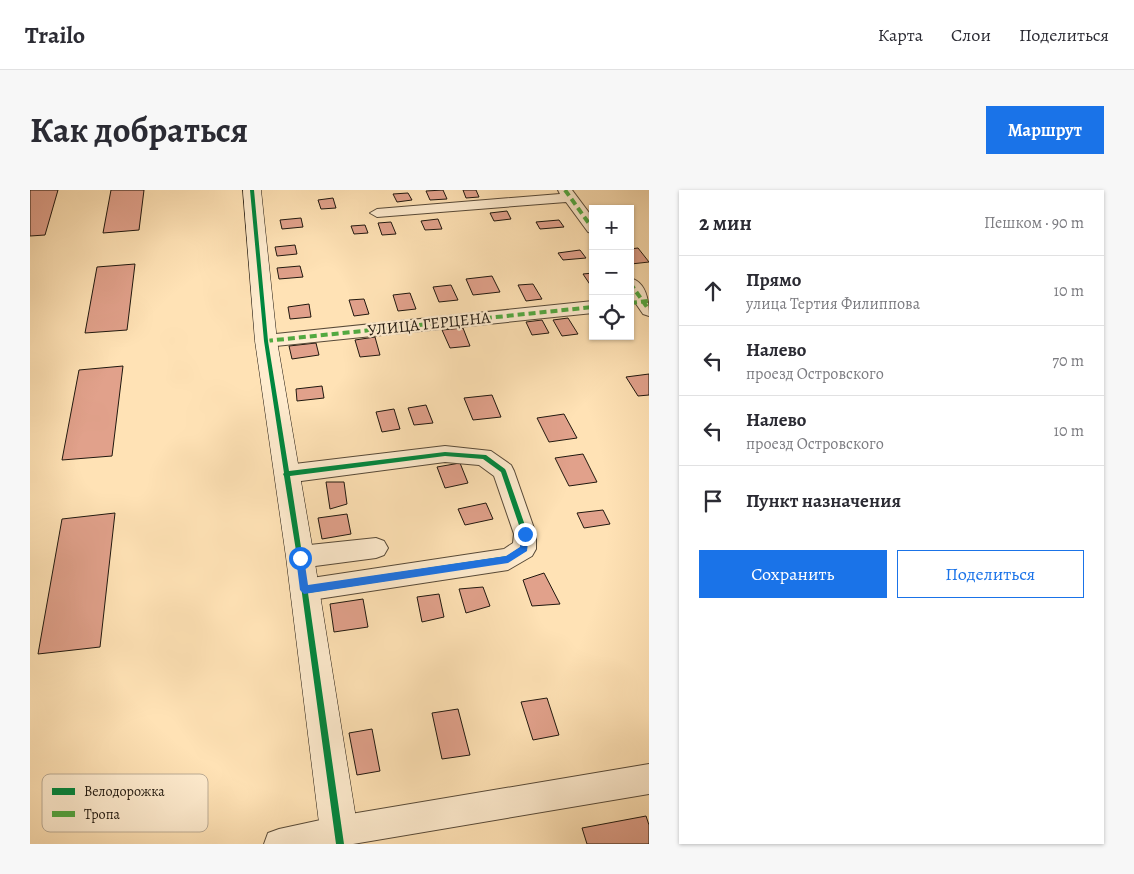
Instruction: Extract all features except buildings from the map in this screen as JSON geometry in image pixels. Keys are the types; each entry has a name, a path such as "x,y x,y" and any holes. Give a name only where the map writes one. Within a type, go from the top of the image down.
{"street":[{"path":"252,190 266,341 300,558 340,838"},
{"path":"377,213 568,194 589,223"},
{"path":"634,289 643,304"},
{"name":"УЛИЦА ГЕРЦЕНА","path":"266,341 589,307"},
{"path":"286,474 445,454 484,457 503,471 525,534 524,549 508,559 304,590"},
{"path":"300,558 376,548"},
{"path":"279,844 340,838 649,778"}],"marked path":[{"path":"565,190 589,223"},
{"path":"634,289 649,310"},
{"path":"634,303 648,301"},
{"path":"266,341 589,307"}],"cycle path":[{"path":"252,190 266,341 300,557 340,844"},
{"path":"286,474 445,454 484,457 503,471 525,534 524,549 508,559 305,590"}],"route":[{"path":"300,558 304,590 508,559 524,549 525,534"}]}
